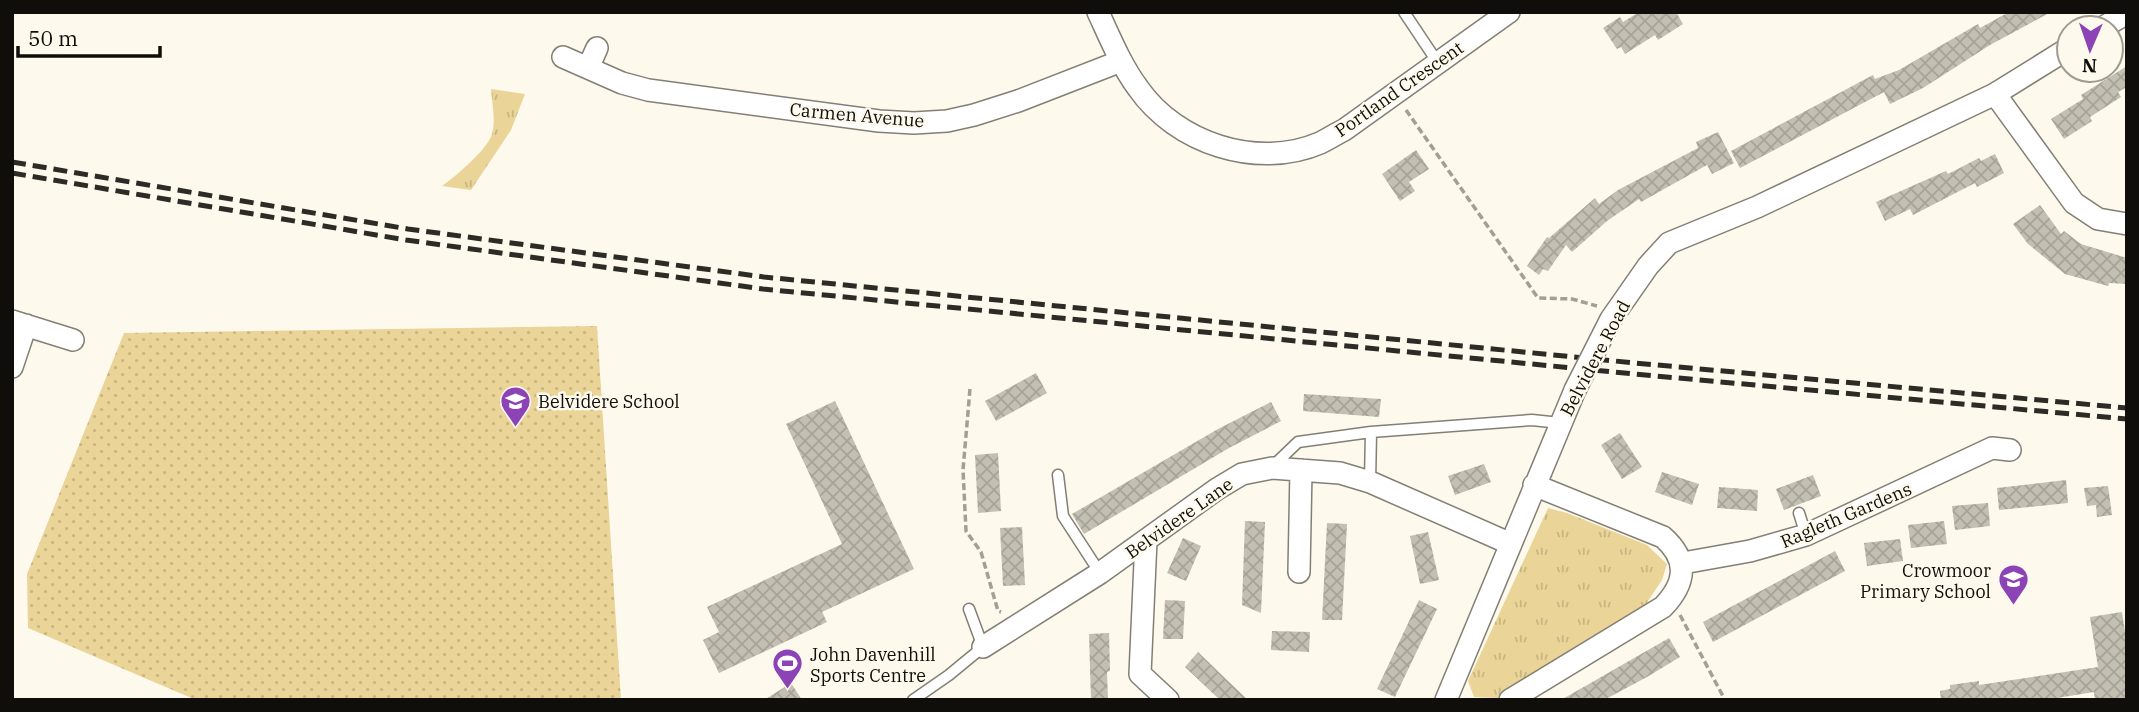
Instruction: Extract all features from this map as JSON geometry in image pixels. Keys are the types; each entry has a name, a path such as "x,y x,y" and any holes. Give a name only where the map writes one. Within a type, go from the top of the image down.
{"street":[{"name":"Portland Crescent","path":"1098,12 1121,61 1138,89 1156,110 1180,128 1206,142 1232,150 1265,153 1318,144 1343,130 1508,12"},
{"path":"588,68 597,48"},
{"name":"Carmen Avenue","path":"563,57 622,83 659,92 914,123 947,121 974,115 1121,61"},
{"name":"Belvidere Road","path":"1452,698 1534,485 1575,390 1613,316 1648,266 1669,243 1757,207 1995,93 2055,57"},
{"path":"1995,93 2074,204 2098,219 2127,224"},
{"path":"12,367 19,323 73,340"},
{"name":"Ragleth Gardens","path":"1683,563 1750,551 1806,535 1992,449 2010,450"},
{"name":"Belvidere Lane","path":"983,647 1100,573 1217,489 1242,474 1272,468 1340,474 1370,482 1511,544"},
{"path":"1299,572 1301,470"},
{"path":"1510,700 1663,607 1671,598 1683,563 1679,553 1663,537 1534,485"},
{"path":"1139,700 1146,540"},
{"path":"1140,674 1168,700"}],"lane":[{"path":"1404,12 1438,63"},
{"path":"1272,468 1297,442 1371,432 1532,420 1560,423"},
{"path":"1370,482 1371,432"},
{"path":"1058,475 1063,516 1100,573"},
{"path":"1799,513 1806,535"},
{"path":"913,700 983,647 970,609"}],"path":[{"path":"1394,94 1538,298 1572,299 1613,316"},
{"path":"970,390 963,470 966,531 981,552 998,611 1009,613 1018,625"},
{"path":"1671,598 1726,700"}],"green space":[{"path":"491,89 525,94 511,130 471,190 442,186 470,162 489,140 494,123"},
{"path":"597,326 621,700 196,700 28,628 27,574 124,333"},
{"path":"1548,508 1647,545 1667,564 1662,580 1642,610 1497,698 1474,697 1468,681"}],"building":[{"path":"1639,12 1676,12 1683,24 1658,40 1655,35 1625,54 1621,47 1617,49 1603,28 1620,17 1623,22"},
{"path":"2009,12 2051,12 1990,45 1923,88 1890,104 1884,92 1740,168 1731,151 1873,75 1875,79 1899,70 1978,24 1980,28"},
{"path":"2127,66 2127,87 2118,92 2121,97 2090,117 2092,121 2064,139 2051,119 2083,99 2081,95 2098,84 2125,84"},
{"path":"1718,132 1734,163 1712,174 1707,165 1641,202 1639,199 1607,221 1572,252 1566,245 1548,271 1543,269 1539,275 1527,266 1547,237 1595,198 1599,204 1618,190 1698,148 1696,142"},
{"path":"1416,150 1429,169 1409,182 1415,191 1400,201 1382,174"},
{"path":"1995,154 2004,173 1977,187 1975,183 1913,215 1910,209 1885,221 1876,202 1946,171 1948,174 1979,158 1981,161"},
{"path":"2040,205 2061,234 2064,231 2081,244 2127,258 2127,284 2109,283 2108,286 2065,274 2028,244 2013,224"},
{"path":"1036,373 1047,393 996,421 985,401"},
{"path":"1304,394 1381,399 1379,417 1303,411"},
{"path":"835,401 914,569 822,612 827,622 719,673 703,640 719,632 707,607 842,544 786,424"},
{"path":"1271,402 1281,421 1229,448 1084,534 1072,514 1218,429"},
{"path":"1620,433 1642,467 1622,479 1601,445"},
{"path":"998,453 1001,511 978,513 975,455"},
{"path":"1484,464 1491,482 1455,495 1448,476"},
{"path":"1662,472 1699,484 1692,505 1655,492"},
{"path":"1813,475 1821,496 1784,510 1776,489"},
{"path":"2066,480 2068,503 1999,510 1997,488"},
{"path":"2108,486 2112,515 2097,517 2096,505 2087,506 2084,488"},
{"path":"1719,487 1758,490 1757,511 1717,508"},
{"path":"1988,503 1990,526 1955,530 1952,506"},
{"path":"1245,521 1265,522 1261,613 1242,605"},
{"path":"1944,521 1947,544 1911,548 1908,525"},
{"path":"1327,523 1347,524 1342,620 1322,620"},
{"path":"1022,527 1025,585 1003,586 1000,528"},
{"path":"1428,532 1439,580 1420,584 1410,536"},
{"path":"1183,538 1201,546 1186,581 1167,573"},
{"path":"1900,539 1903,561 1867,566 1864,543"},
{"path":"1835,551 1845,571 1713,642 1703,622"},
{"path":"1165,600 1185,601 1183,639 1163,639"},
{"path":"1419,600 1437,609 1395,697 1377,689"},
{"path":"2122,612 2127,646 2127,700 2095,700 2094,692 2045,700 1941,700 1940,691 1950,689 1950,685 1979,681 1979,685 2098,667 2090,617"},
{"path":"1272,631 1310,632 1309,652 1271,650"},
{"path":"1109,633 1108,700 1091,700 1089,634"},
{"path":"1669,638 1680,657 1647,677 1604,700 1561,700"},
{"path":"1198,652 1248,700 1220,700 1185,667"},
{"name":"John Davenhill Sports Centre","path":"791,683 802,700 764,700"}],"railway":[{"path":"12,162 408,229 764,277 1635,363 2127,408"},
{"path":"12,173 406,240 763,289 2127,419"}],"place":[{"name":"Belvidere School","path":"515,428"},
{"name":"Crowmoor Primary School","path":"2014,607"},
{"name":"John Davenhill Sports Centre","path":"787,691"}]}
